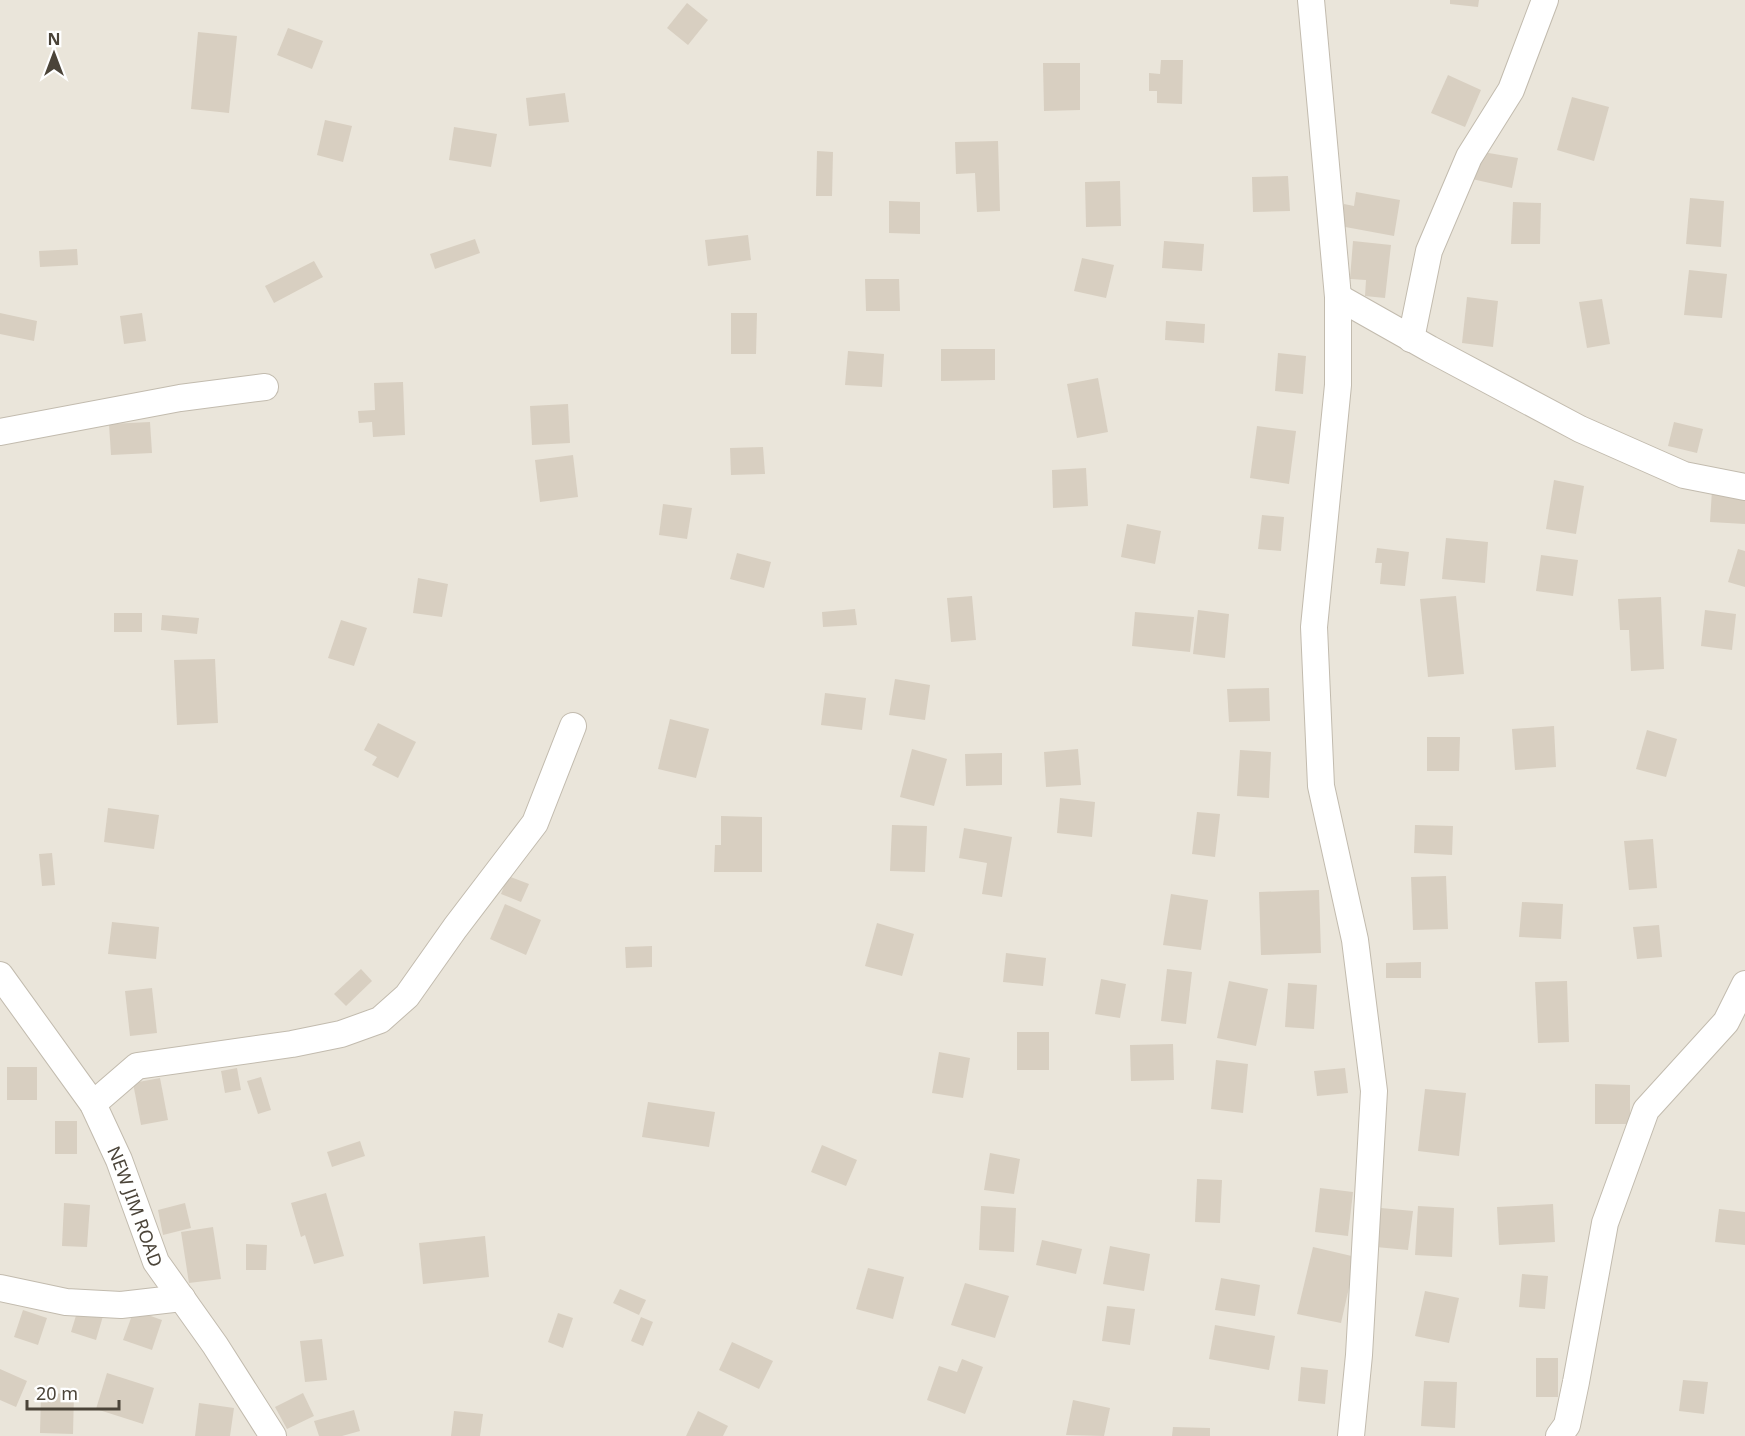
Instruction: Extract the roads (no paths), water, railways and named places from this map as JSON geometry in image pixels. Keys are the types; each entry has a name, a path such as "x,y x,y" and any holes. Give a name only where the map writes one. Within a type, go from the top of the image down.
{"street":[{"path":"1311,0 1338,297 1338,385 1314,627 1321,786 1355,940 1374,1091 1359,1354 1351,1436"},
{"path":"1411,339 1429,251 1469,158 1511,90 1545,0"},
{"path":"1338,297 1411,339 1580,429 1684,475 1745,487"},
{"path":"0,432 180,398 265,387"},
{"path":"93,1104 137,1066 292,1044 340,1034 380,1020 407,996 455,928 535,823 573,726"},
{"name":"NEW JIM ROAD","path":"0,975 93,1104 119,1160 156,1262 215,1345 273,1436"},
{"path":"1559,1436 1567,1425 1605,1223 1646,1110 1726,1022 1745,984"},
{"path":"0,1288 66,1302 121,1305 182,1298"}]}
